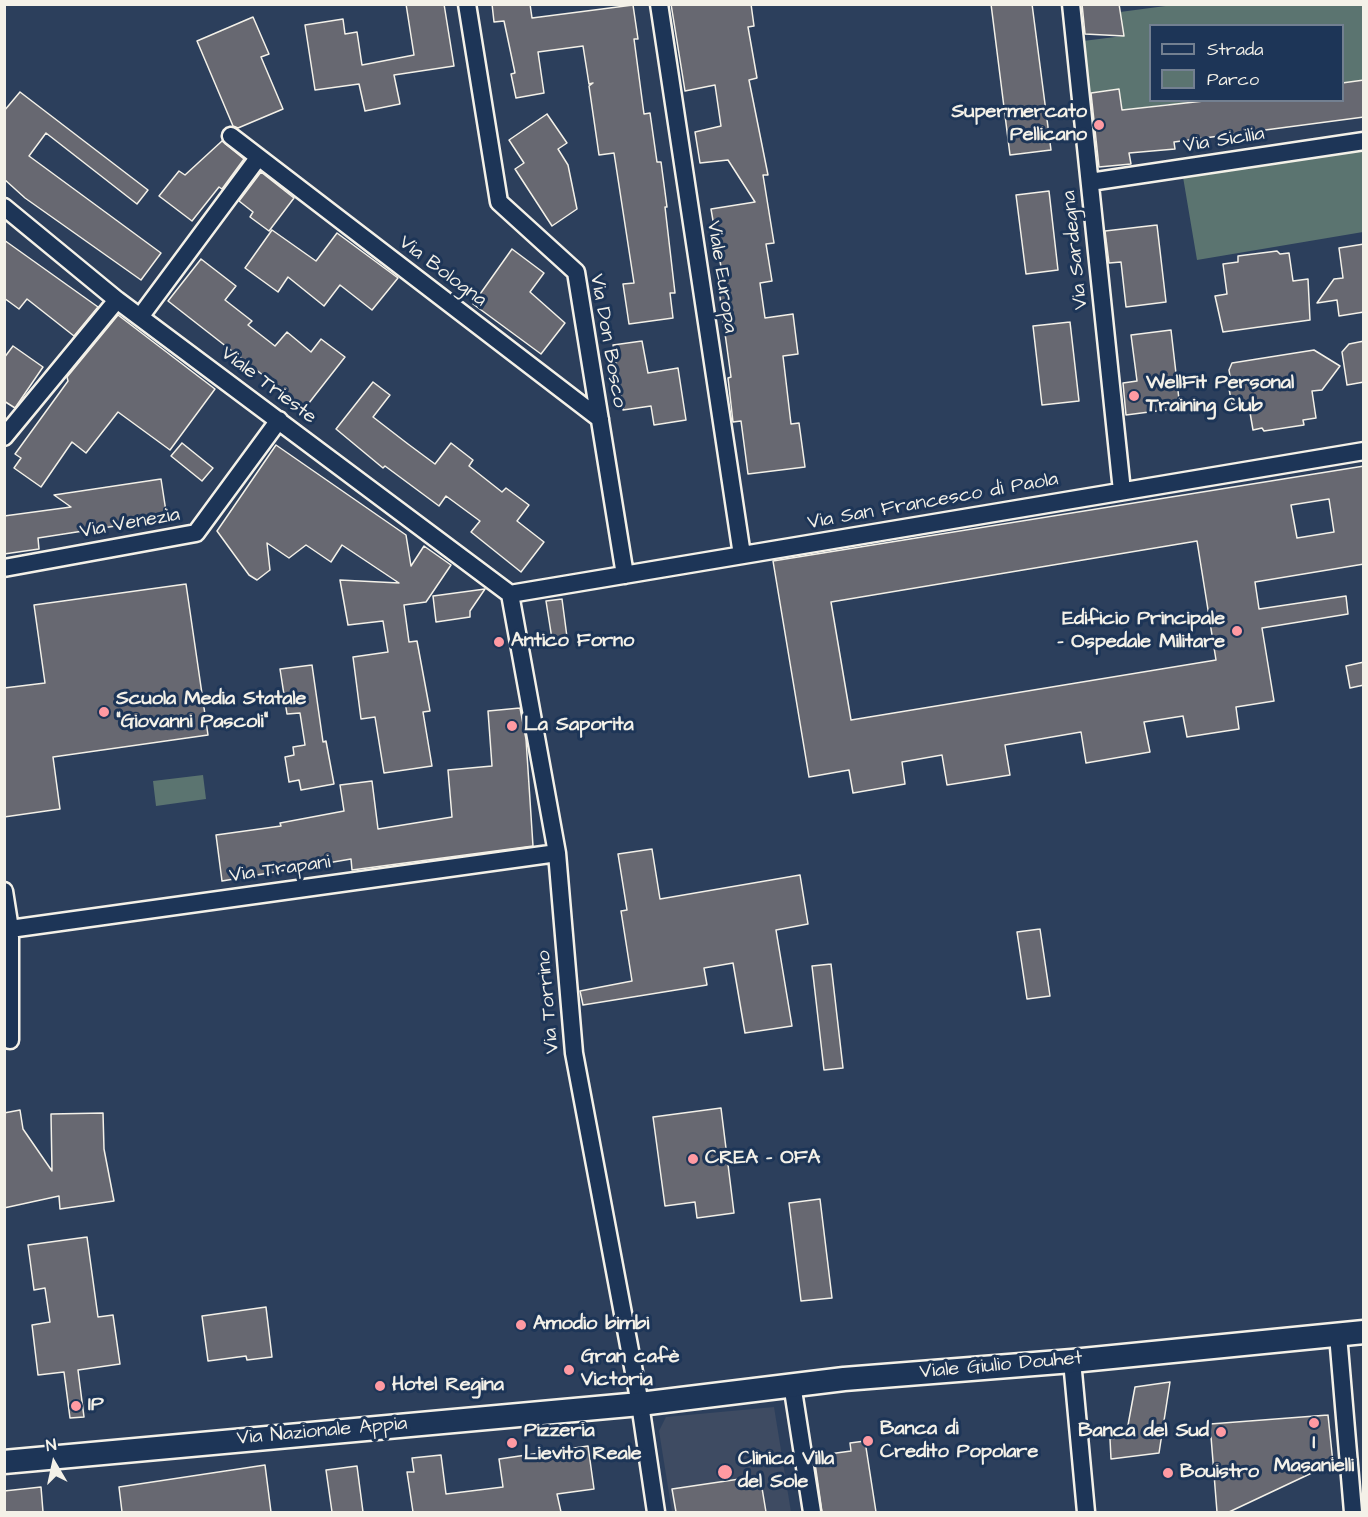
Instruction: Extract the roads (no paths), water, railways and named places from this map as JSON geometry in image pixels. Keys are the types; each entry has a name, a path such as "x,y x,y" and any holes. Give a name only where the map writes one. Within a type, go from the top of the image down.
{"main road":[{"name":"Viale Giulio Douhet","path":"640,1404 792,1384 1072,1361 1364,1332"},
{"name":"Via Nazionale Appia","path":"4,1462 640,1404"}],"street":[{"name":"Via Don Bosco","path":"467,4 499,202 576,272 625,575"},
{"name":"Viale Europa","path":"659,4 742,555"},
{"name":"Via Sardegna","path":"1071,4 1122,491"},
{"name":"Via Bologna","path":"231,136 600,419"},
{"name":"Via Sicilia","path":"1090,182 1364,141"},
{"path":"140,317 258,158"},
{"name":"Viale Trieste","path":"4,207 117,300 510,594"},
{"path":"4,437 117,300"},
{"name":"Via Venezia","path":"4,568 196,533 279,420"},
{"name":"Via San Francesco di Paola","path":"510,594 1364,451"},
{"name":"Via Torrino","path":"510,594 557,853 574,1053 640,1404 656,1512"},
{"name":"Via Trapani","path":"10,929 557,853"},
{"path":"4,891 10,929 10,1040"},
{"path":"1338,1335 1353,1512"},
{"path":"1072,1361 1086,1512"},
{"path":"792,1384 812,1512"}],"place":[{"name":"Supermercato Pellicano","path":"1099,125"},
{"name":"WellFit Personal Training Club","path":"1134,396"},
{"name":"Edificio Principale - Ospedale Militare","path":"1237,631"},
{"name":"Antico Forno","path":"499,642"},
{"name":"Scuola Media Statale \"Giovanni Pascoli\"","path":"104,712"},
{"name":"La Saporita","path":"512,726"},
{"name":"CREA - OFA","path":"693,1159"},
{"name":"Amodio bimbi","path":"521,1325"},
{"name":"Gran cafè Victoria","path":"569,1370"},
{"name":"Hotel Regina","path":"380,1386"},
{"name":"IP","path":"76,1406"},
{"name":"I Masanielli","path":"1314,1423"},
{"name":"Banca del Sud","path":"1221,1432"},
{"name":"Banca di Credito Popolare","path":"868,1441"},
{"name":"Pizzeria Lievito Reale","path":"512,1443"},
{"name":"Clinica Villa del Sole","path":"725,1472"},
{"name":"Bouistro","path":"1168,1473"}]}
